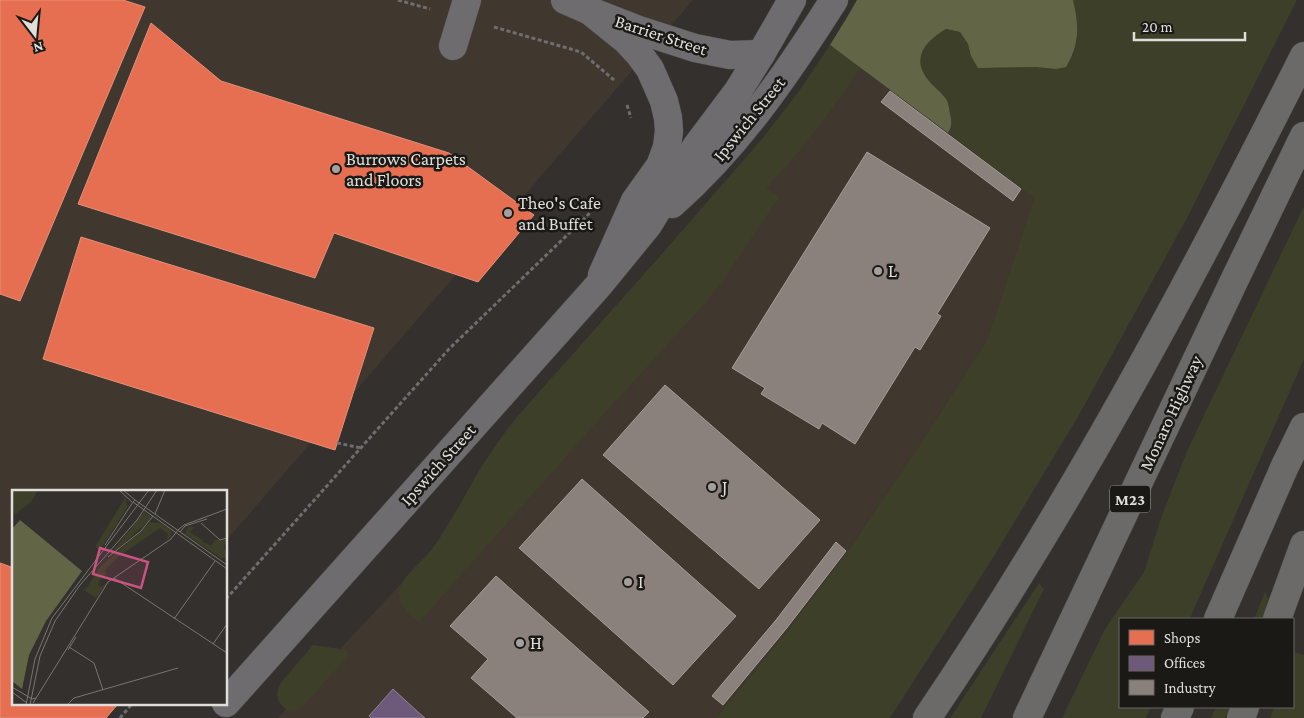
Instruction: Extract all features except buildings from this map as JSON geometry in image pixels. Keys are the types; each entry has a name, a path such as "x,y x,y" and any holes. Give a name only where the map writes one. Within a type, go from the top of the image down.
{"highway":[{"path":"927,718 1032,555 1117,410 1209,243 1304,56"},
{"name":"Monaro Highway","path":"1027,718 1304,136"},
{"path":"1218,618 1304,427"},
{"path":"1277,618 1304,545"}],"main road":[{"name":"Ipswich Street","path":"228,702 598,286 648,225 696,147 738,91 792,0"},
{"name":"Ipswich Street","path":"648,225 701,177 748,125 778,85 834,0"},
{"path":"761,54 776,51 791,42 834,0"},
{"name":"Ipswich Street","path":"213,718 224,706"}],"street":[{"name":"Barrier Street","path":"565,0 590,11 696,48 730,55 761,54"},
{"path":"453,46 464,9"},
{"path":"590,11 626,40 650,69 664,101 669,131 668,147 660,166 635,201 598,286"}],"path":[{"path":"398,0 464,9 582,52 619,84"},
{"path":"626,102 632,119"},
{"path":"228,596 449,349 593,210"},
{"path":"337,443 362,448"},
{"path":"120,718 130,706"}],"shaded area":[{"path":"0,0 693,0 228,539 228,490 12,490 12,706 0,718"},
{"path":"830,45 1034,198 987,340 850,548 787,631 716,718 278,718 286,709 279,702 277,694 279,686 285,677 313,645 340,649 428,555 506,430 762,139 797,94"}],"green space":[{"path":"857,0 1073,0 1077,27 1076,43 1071,59 1066,67 1056,69 1036,67 978,68 971,56 968,44 960,32 946,29 938,34 926,45 920,59 924,74 948,102 951,126 948,133 830,45"},
{"path":"1073,0 1297,0 1187,218 1079,415 991,561 890,718 716,718 787,631 850,548 987,340 1034,198 948,133 951,122 948,102 924,73 920,58 922,51 931,39 946,29 960,32 968,44 971,56 994,68 1036,67 1056,69 1073,55 1077,40"},
{"path":"830,45 861,67 816,130 766,188 779,197 723,280 706,302 419,622 401,603 399,593 402,583 439,539 494,448 524,409 762,139 797,94"},
{"path":"1304,206 1304,359 1190,618 1119,618 1119,708 1151,708 1146,718 1062,718 1105,629 1144,572 1162,515 1187,451"},
{"path":"1039,583 1044,589 981,718 950,718"},
{"path":"1265,592 1269,600 1262,618 1254,618"},
{"path":"313,645 346,650 348,653 347,657 304,705 289,711 279,700 277,694 279,686"},
{"path":"1294,652 1304,655 1304,718 1270,718 1274,708 1294,708"},
{"path":"1216,708 1229,708 1225,718 1211,718"}],"place":[{"name":"Burrows Carpets and Floors","path":"336,169"},
{"name":"Theo's Cafe and Buffet","path":"508,213"},
{"name":"L","path":"878,271"},
{"name":"J","path":"712,487"},
{"name":"I","path":"628,582"},
{"name":"H","path":"520,643"}]}
